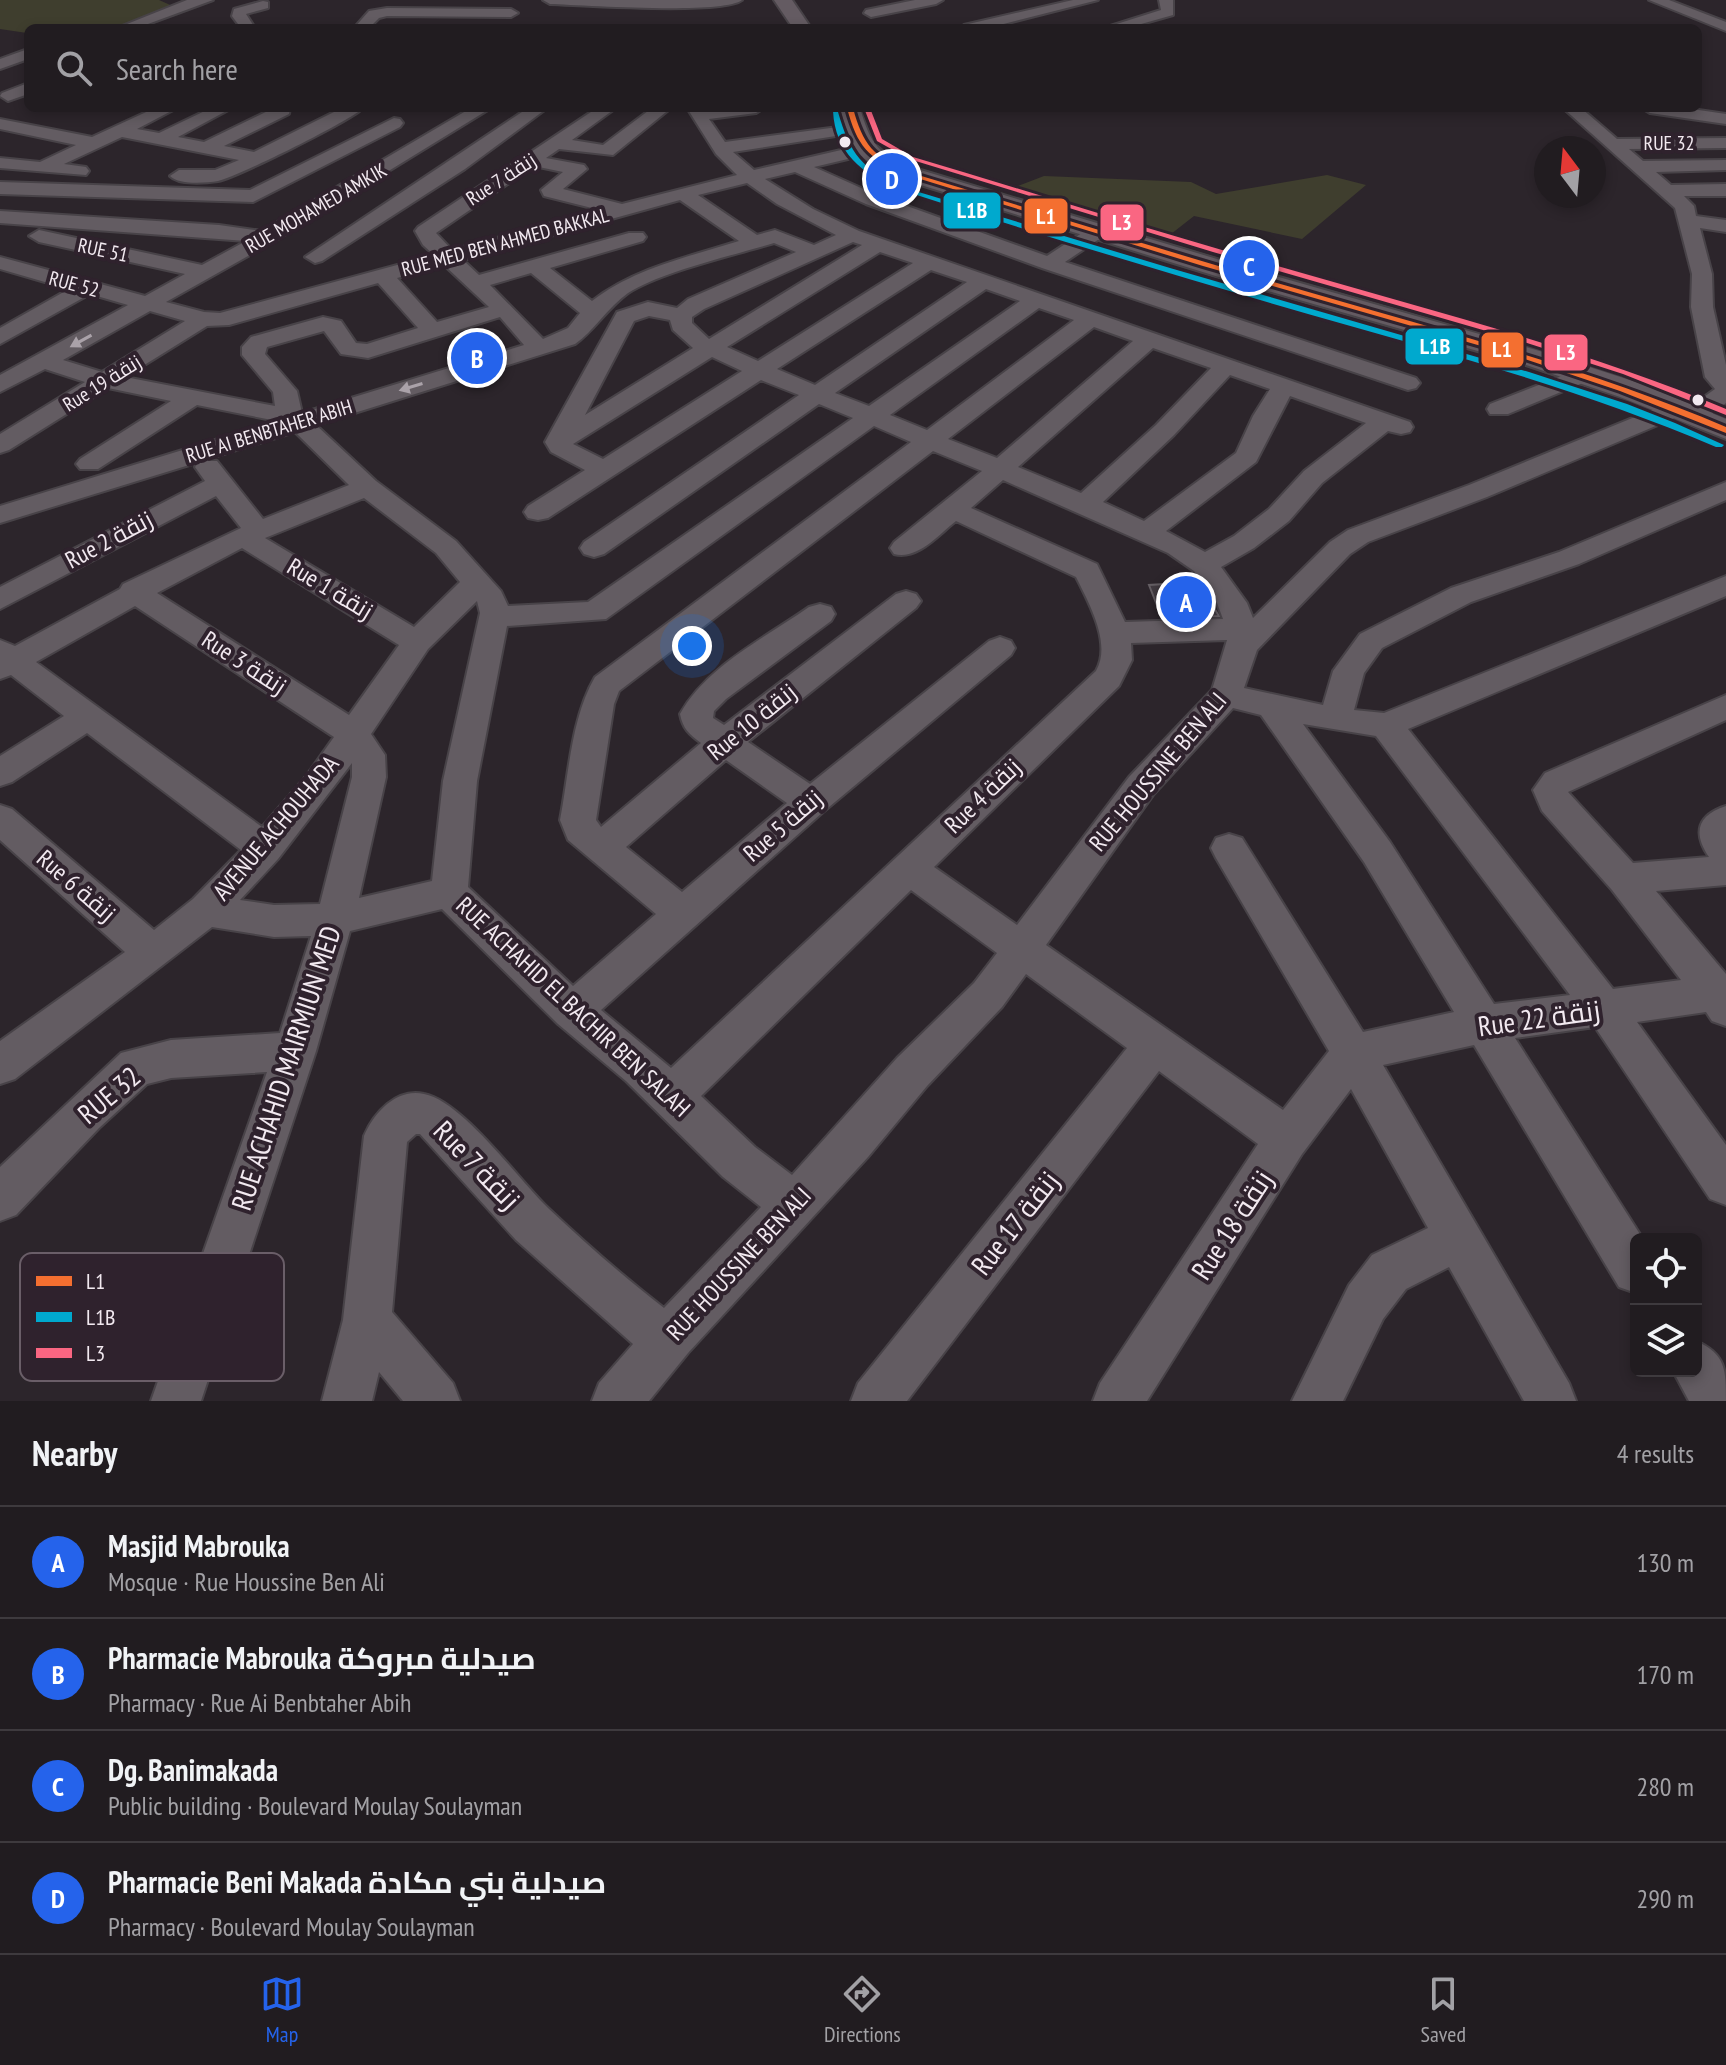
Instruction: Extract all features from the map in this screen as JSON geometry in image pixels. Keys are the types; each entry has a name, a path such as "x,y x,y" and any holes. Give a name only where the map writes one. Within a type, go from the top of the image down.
{"main road":[{"path":"783,0 799,24"},
{"path":"856,128 872,159 906,173 1582,375 1687,412 1726,430"}],"street":[{"path":"134,24 183,5 206,0"},
{"path":"550,0 609,1 691,9 735,0"},
{"path":"861,0 881,24"},
{"path":"871,13 936,0"},
{"path":"986,24 1091,0"},
{"path":"1125,24 1168,12 1166,0"},
{"path":"1656,0 1726,27"},
{"path":"245,24 239,12 265,8"},
{"path":"364,24 380,12 511,13"},
{"path":"145,20 170,24"},
{"path":"1,70 24,56"},
{"path":"1,70 24,64"},
{"path":"1,70 24,76"},
{"path":"8,96 24,90"},
{"path":"42,167 160,112"},
{"path":"161,139 216,112"},
{"path":"206,148 288,112"},
{"path":"0,188 253,196 401,124 344,114 308,112"},
{"name":"RUE MOHAMED AMKIK","path":"0,385 266,238 477,112"},
{"path":"315,257 534,112"},
{"name":"Rue 7 زنقة","path":"449,257 425,235 427,228 602,112"},
{"path":"556,143 607,151 658,112"},
{"path":"697,112 722,148 751,176 803,213 865,240 1392,424 1313,477 1279,515 1244,542 1204,565"},
{"path":"1576,112 1684,206 1694,221 1704,247 1702,307 1718,341 1717,377 1726,387"},
{"path":"1678,112 1726,119"},
{"path":"192,195 216,176 344,114"},
{"path":"0,124 94,143"},
{"path":"722,148 856,128"},
{"name":"RUE MED BEN AHMED BAKKAL","path":"149,303 203,319 234,318 624,209 796,165 856,128"},
{"path":"119,131 258,158"},
{"name":"RUE 32","path":"1613,144 1726,143"},
{"path":"346,149 387,157"},
{"path":"530,160 578,169 550,190 554,194 624,209"},
{"path":"1,161 42,167 216,176"},
{"path":"796,165 839,188 1049,264 1288,346 1408,383"},
{"path":"1639,167 1726,165"},
{"path":"355,185 450,212"},
{"path":"1667,191 1726,190"},
{"path":"683,193 752,241 775,236 814,252"},
{"path":"10,219 219,231 266,238"},
{"name":"RUE 51","path":"10,219 14,230 206,272"},
{"path":"1694,221 1726,219"},
{"path":"1694,221 1726,226"},
{"path":"1049,264 1098,231"},
{"path":"476,282 636,237"},
{"path":"558,442 625,317 648,309 681,315 696,304 814,252 865,240"},
{"path":"558,442 711,348 865,240"},
{"name":"RUE AI BENBTAHER ABIH","path":"0,515 294,419 573,336 592,312 637,280 717,257 752,241"},
{"path":"6,265 66,242"},
{"path":"0,337 128,255"},
{"path":"449,257 504,309 539,348"},
{"path":"538,512 929,262"},
{"name":"RUE 52","path":"6,265 149,303"},
{"path":"535,266 592,312"},
{"path":"1702,274 1726,279"},
{"path":"383,276 434,332"},
{"path":"594,548 820,394 874,353 985,280"},
{"path":"504,309 361,352 349,349 333,326 327,325 259,342 253,347 254,355 283,387 294,419 367,487 446,547 491,598 495,607 494,617 595,612 1037,299"},
{"path":"1702,307 1726,311"},
{"path":"681,315 684,330 711,348 1147,532 1204,565 1232,603 1242,638"},
{"name":"Rue 19 زنقة","path":"0,445 203,319"},
{"path":"682,914 583,834 578,825 598,704 611,679 931,442 1090,319"},
{"path":"904,548 953,510 1149,339"},
{"path":"1258,377 1288,346"},
{"path":"42,361 107,381 294,419"},
{"path":"1085,504 1165,430 1227,365"},
{"path":"1499,409 1582,375"},
{"path":"1147,532 1247,457 1265,416 1284,386"},
{"path":"1112,633 1242,638 1340,548 1358,536 1687,412 1726,393"},
{"path":"89,464 190,399"},
{"path":"558,442 560,447 605,470"},
{"name":"Rue 1 زنقة","path":"198,452 251,534 417,642"},
{"name":"Rue 2 زنقة","path":"0,599 219,484"},
{"path":"265,849 88,716 4,660 133,591 251,534 367,487"},
{"path":"1335,720 1349,671 1371,641 1461,595 1569,558 1726,490"},
{"name":"Rue 4 زنقة","path":"671,1096 1108,678 1117,659 1112,633 1087,571 953,510"},
{"name":"AVENUE ACHOUHADA","path":"0,1064 153,953 206,910 265,849 319,784 417,642 477,582"},
{"path":"1226,695 1335,720 1386,725 1726,585"},
{"name":"Rue 3 زنقة","path":"133,591 354,734"},
{"name":"Rue 10 زنقة","path":"601,847 726,741 906,601"},
{"path":"811,802 698,724 696,714 703,702 820,614"},
{"name":"RUE ACHAHID EL BACHIR BEN SALAH","path":"494,617 460,781 449,892 572,1011 671,1096 739,1162 794,1205"},
{"name":"RUE HOUSSINE BEN ALI","path":"617,1401 671,1336 794,1205 912,1072 988,995 1024,950 1063,890 1141,786 1226,695 1242,638"},
{"name":"Rue 5 زنقة","path":"572,1011 811,802 1000,648"},
{"path":"1273,707 1377,852 1630,1260"},
{"path":"1722,998 1625,879 1554,801 1550,790 1557,782 1726,707"},
{"path":"0,773 88,716"},
{"path":"1386,725 1605,1009 1726,1183"},
{"name":"RUE ACHAHID MAIRMIUN MED","path":"226,1253 295,1051 335,919 369,777 368,755 354,734"},
{"name":"Rue 6 زنقة","path":"0,819 153,953"},
{"path":"1726,820 1715,828 1717,840 1726,852"},
{"path":"1229,848 1353,1053 1456,1239 1551,1401"},
{"path":"908,868 1287,1139"},
{"path":"1625,879 1726,870"},
{"path":"206,910 274,921 335,919 449,892"},
{"name":"Rue 22 زنقة","path":"1353,1053 1484,1024 1722,998"},
{"name":"Rue 17 زنقة","path":"876,1401 1154,1045"},
{"name":"RUE 32","path":"0,1199 84,1114 136,1067 171,1059 295,1051"},
{"name":"Rue 18 زنقة","path":"1118,1401 1287,1139 1353,1053"},
{"name":"Rue 7 زنقة","path":"367,1320 386,1136 391,1126 405,1115 426,1113 479,1164 532,1224 646,1325 671,1336"},
{"path":"1317,1401 1366,1302 1389,1272 1456,1239"},
{"path":"347,1401 367,1320"},
{"path":"367,1320 435,1401"},
{"path":"1702,1376 1717,1401"},
{"name":"RUE ACHAHID MAIRMIUN MED","path":"176,1401 183,1381"}],"shaded area":[{"path":"0,0 159,0 177,8 134,24 24,24 24,33 0,29"},
{"path":"1327,175 1366,185 1302,239 1194,216 1171,234 1013,188 1044,176 1191,182 1216,194"}],"building":[{"path":"1198,582 1219,616 1162,618 1149,585"}],"transit line":[{"name":"L1B","path":"835,112 844,140 856,160 873,175 900,188 1575,389 1719,445"},
{"name":"L1","path":"851,112 868,150 883,162 906,173 1206,265 1519,354 1623,389 1726,430"},
{"name":"L3","path":"868,112 879,140 911,158 1215,251 1524,339 1676,391 1726,412"}],"place":[{"name":"Pharmacie Beni Makada صيدلية بني مكادة","path":"892,179"},
{"name":"Dg. Banimakada","path":"1249,266"},
{"name":"Pharmacie Mabrouka صيدلية مبروكة","path":"477,358"},
{"name":"Masjid Mabrouka","path":"1186,602"}]}
